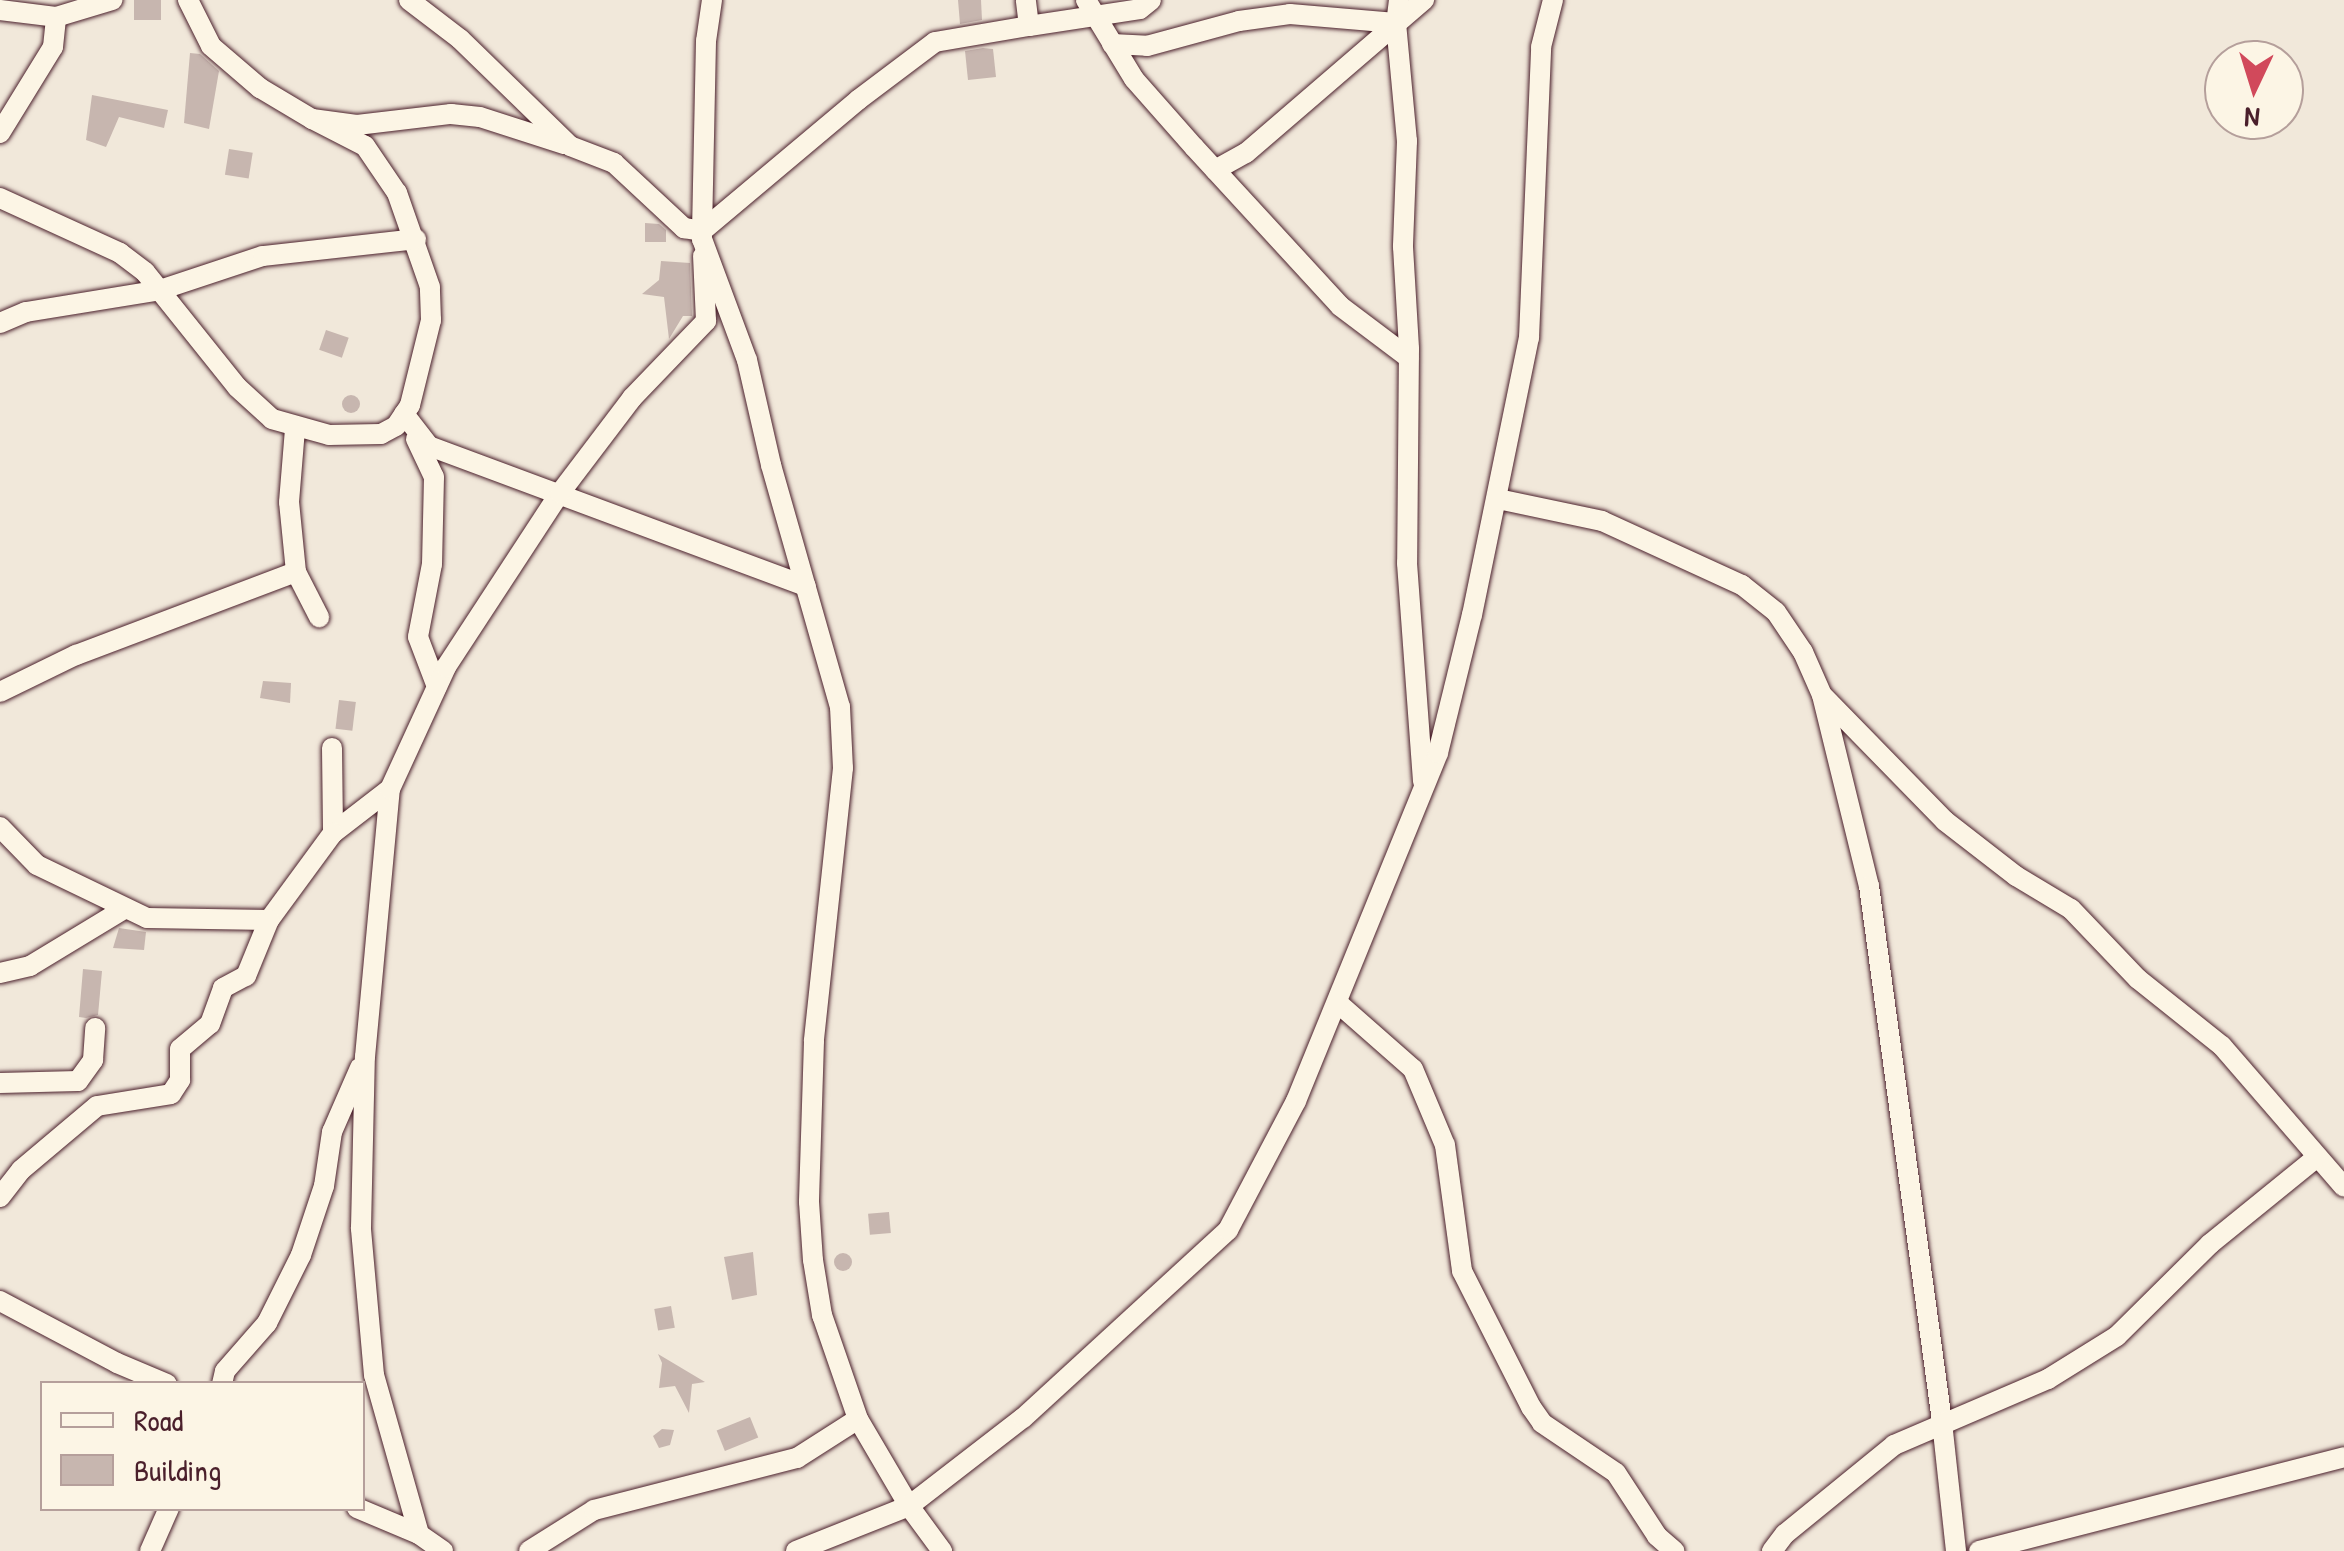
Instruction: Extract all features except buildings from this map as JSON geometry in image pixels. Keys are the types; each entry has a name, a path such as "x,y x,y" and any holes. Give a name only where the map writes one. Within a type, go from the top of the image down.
{"street":[{"path":"0,10 56,17 112,0"},
{"path":"0,198 120,253 160,290 236,387 272,419 330,435 380,434 404,414 431,320 430,287 397,193 365,146 260,88 211,46 188,0"},
{"path":"409,0 460,39 570,146"},
{"path":"419,1534 374,1374 361,1228 365,1058 390,789 437,688 560,493 632,398 706,321 702,235 706,41 712,0"},
{"path":"1026,0 1029,26"},
{"path":"702,235 858,100 935,42 1029,26 1091,9 1140,9 1151,0"},
{"path":"1400,0 1396,23 1407,141 1403,247 1409,358 1407,563 1424,791"},
{"path":"1215,170 1246,153 1424,0"},
{"path":"796,1551 909,1506 1023,1418 1228,1230 1296,1102 1438,753 1498,499 1529,338 1541,48 1554,0"},
{"path":"1091,9 1134,80 1215,170 1340,306 1409,358"},
{"path":"1112,44 1146,46 1239,21 1290,14 1396,23"},
{"path":"0,132 53,47 56,17"},
{"path":"312,118 357,125 451,114 480,117 614,164 684,228 702,235 747,360 840,707 842,768 814,1041 809,1202 822,1315 858,1420 909,1506 942,1551"},
{"path":"0,323 26,312 160,290 263,256 416,239"},
{"path":"404,414 428,446 806,586"},
{"path":"404,414 434,477 432,564 418,638 437,688"},
{"path":"295,428 289,502 296,572 318,616"},
{"path":"1498,499 1602,521 1742,585 1776,612 1803,652 1822,695 1869,886 1956,1551"},
{"path":"0,692 76,655 296,572"},
{"path":"1822,695 1945,821 2016,876 2071,909 2138,979 2222,1046 2344,1188"},
{"path":"332,748 334,833"},
{"path":"0,1197 21,1170 97,1106 171,1094 180,1080 180,1049 210,1024 224,988 246,976 269,920 334,833 390,789"},
{"path":"0,827 38,865 147,918 269,920"},
{"path":"0,973 30,966 124,909"},
{"path":"1338,1004 1413,1069 1445,1145 1462,1271 1531,1407 1542,1423 1616,1474 1657,1536 1674,1551"},
{"path":"0,1084 78,1081 93,1060 95,1028"},
{"path":"223,1381 225,1370 267,1323 301,1255 324,1186 332,1132 365,1058"},
{"path":"1772,1551 1785,1534 1894,1445 2048,1379 2117,1336 2210,1244 2316,1158"},
{"path":"0,1301 117,1363 160,1381"},
{"path":"529,1551 594,1510 796,1458 817,1449 858,1420"},
{"path":"1979,1551 2344,1458"},
{"path":"150,1551 169,1511"},
{"path":"364,1511 419,1534 443,1551"}]}
